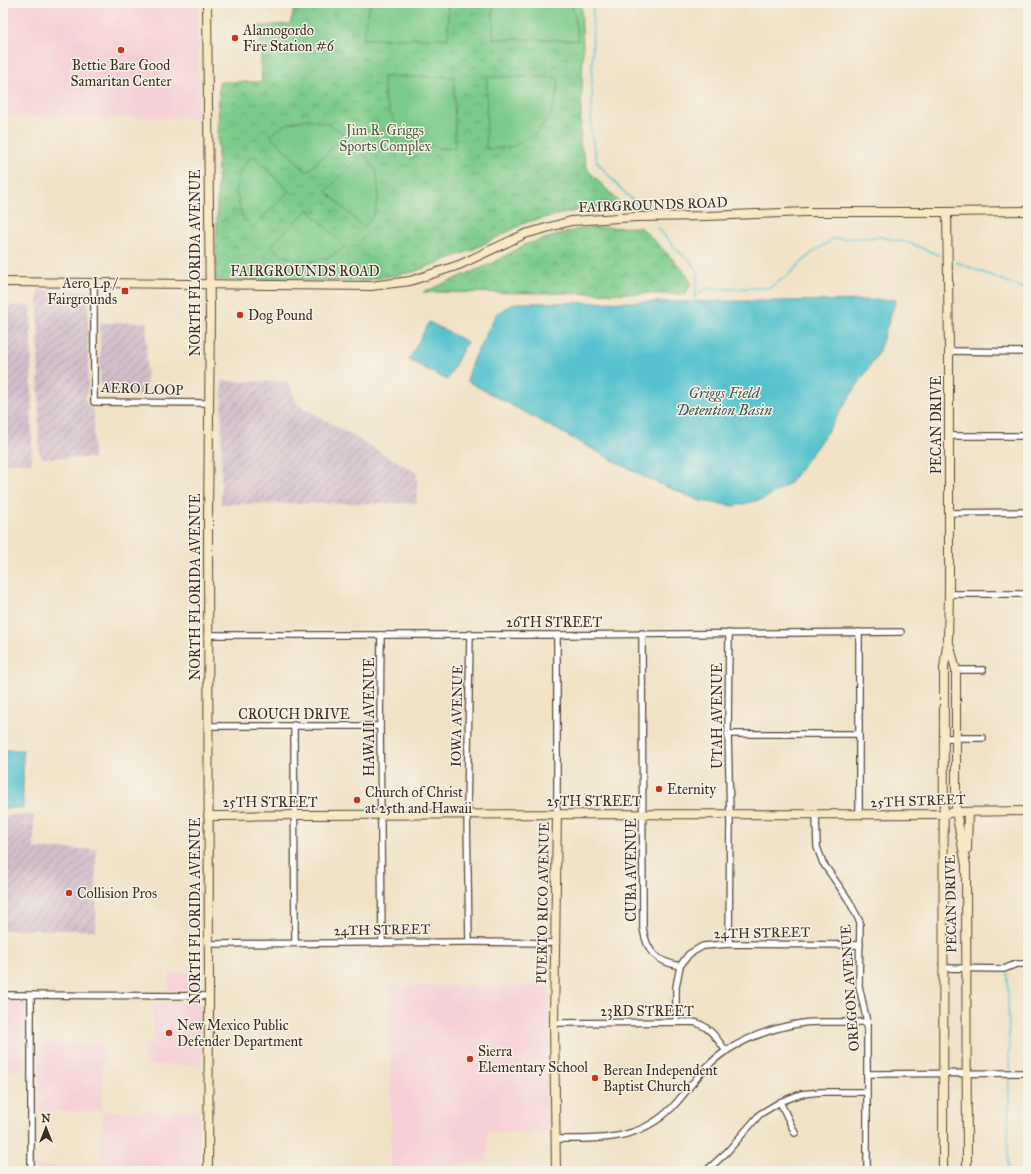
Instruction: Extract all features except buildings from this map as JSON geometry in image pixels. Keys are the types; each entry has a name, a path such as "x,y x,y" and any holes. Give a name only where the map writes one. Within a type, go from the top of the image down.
{"main road":[{"name":"NORTH FLORIDA AVENUE","path":"207,3 209,284 208,1171"},
{"name":"FAIRGROUNDS ROAD","path":"3,282 371,286 410,281 459,265 525,234 570,221 636,217 807,212 1028,211"},
{"name":"PECAN DRIVE","path":"943,1171 943,738 944,668 948,638 949,594 949,351 947,212"},
{"name":"PECAN DRIVE","path":"948,638 956,670 956,812 966,865 965,969 967,1171"},
{"name":"25TH STREET","path":"208,816 381,814 859,815 1028,811"},
{"path":"966,865 968,812"},
{"name":"PUERTO RICO AVENUE","path":"556,1171 554,1023 557,814"}],"street":[{"name":"AERO LOOP","path":"94,283 94,402 208,403"},
{"path":"949,351 1028,352"},
{"path":"949,436 1028,436"},
{"path":"949,513 1028,512"},
{"path":"949,594 1028,594"},
{"path":"858,632 859,815"},
{"name":"26TH STREET","path":"208,635 557,635 642,633 902,632"},
{"name":"CUBA AVENUE","path":"642,633 643,928 645,943 655,956 666,963 680,966"},
{"name":"UTAH AVENUE","path":"729,633 729,944"},
{"name":"IOWA AVENUE","path":"468,942 467,814 470,634"},
{"name":"HAWAII AVENUE","path":"381,635 380,726 382,943"},
{"name":"PUERTO RICO AVENUE","path":"557,635 557,814"},
{"path":"956,670 983,670"},
{"path":"294,725 295,943"},
{"name":"CROUCH DRIVE","path":"208,726 380,726"},
{"path":"728,734 858,734"},
{"path":"943,738 983,738"},
{"name":"OREGON AVENUE","path":"816,815 817,847 823,863 848,899 860,922 860,986 867,1022 867,1171"},
{"name":"24TH STREET","path":"208,944 468,942 555,943"},
{"name":"24TH STREET","path":"680,966 689,954 703,946 729,944 860,945"},
{"path":"943,968 1004,969 1016,964 1028,964"},
{"path":"676,1022 676,987 680,966"},
{"path":"3,995 209,996"},
{"path":"31,995 31,1171"},
{"path":"556,1139 599,1139 617,1137 634,1132 650,1124 670,1109 703,1070 726,1051 756,1035 778,1028 804,1023 867,1022"},
{"name":"23RD STREET","path":"554,1023 699,1023 710,1030 726,1051"},
{"path":"867,1074 1028,1073"},
{"path":"706,1171 728,1152 760,1114 780,1102 802,1094 821,1092 866,1092"},
{"path":"780,1102 795,1132"}],"shaded area":[{"path":"8,3 198,3 199,118 8,116"},
{"path":"38,290 88,291 88,389 85,397 86,404 94,411 93,458 43,458 39,453"},
{"path":"3,306 31,306 32,463 3,463"},
{"path":"147,322 146,396 107,395 102,389 100,383 100,323"},
{"path":"222,381 288,382 297,404 417,473 417,503 221,504"},
{"path":"3,815 34,815 34,849 96,849 96,930 3,930"},
{"path":"202,972 201,989 198,991 169,991 170,973"},
{"name":"Sierra Elementary School","path":"390,986 549,986 550,1132 488,1132 487,1162 391,1169"},
{"path":"3,1000 20,1000 27,1005 26,1070 3,1070"},
{"path":"197,1002 202,1005 202,1065 145,1065 145,1043 153,1043 153,1003"},
{"path":"39,1043 103,1043 102,1111 39,1111"},
{"path":"102,1111 199,1111 199,1171 34,1171 34,1166 81,1166 82,1163 102,1162"}],"green space":[{"name":"Jim R. Griggs Sports Complex","path":"296,3 581,3 583,50 580,144 588,170 622,205 588,208 527,222 472,250 413,272 363,281 216,280 219,82 262,82 259,26 290,24"},
{"path":"372,3 448,3 448,38 363,39 368,11"},
{"path":"493,3 575,3 572,8 578,40 493,39"},
{"path":"383,77 454,77 455,149 439,148 414,140 397,126 385,102"},
{"path":"487,77 559,77 557,93 551,115 535,134 512,147 486,149"},
{"path":"308,119 330,124 345,135 307,172 270,135 286,124"},
{"path":"364,154 376,171 379,194 374,214 364,228 326,191"},
{"path":"252,155 289,191 252,228 242,215 236,192 240,171"},
{"path":"308,209 345,247 328,258 306,262 285,256 270,247"},
{"path":"641,227 687,274 691,284 685,294 423,292 491,264 524,245 582,228"}],"water":[{"name":"Griggs Field Detention Basin","path":"896,300 878,353 825,435 790,483 764,499 735,506 700,501 646,478 467,381 471,364 497,313 516,303"},
{"path":"429,322 467,342 447,380 409,360"},
{"path":"3,750 23,750 23,808 3,808"}],"waterway":[{"path":"593,3 591,133 597,162 620,188 640,207"},
{"path":"657,227 677,250 691,262 698,273 694,303"},
{"path":"695,296 705,289 769,288 787,276 812,253 833,239 881,237 909,243 939,255"},
{"path":"956,262 1028,290"},
{"path":"1008,974 1009,1069"},
{"path":"1008,1171 1009,1078"}],"place":[{"name":"Alamogordo Fire Station #6","path":"235,38"},
{"name":"Bettie Bare Good Samaritan Center","path":"121,50"},
{"name":"Aero Lp / Fairgrounds","path":"125,291"},
{"name":"Dog Pound","path":"240,315"},
{"name":"Eternity","path":"659,789"},
{"name":"Church of Christ at 25th and Hawaii","path":"357,800"},
{"name":"Collision Pros","path":"69,893"},
{"name":"New Mexico Public Defender Department","path":"169,1033"},
{"name":"Sierra Elementary School","path":"470,1059"},
{"name":"Berean Independent Baptist Church","path":"595,1078"}]}
